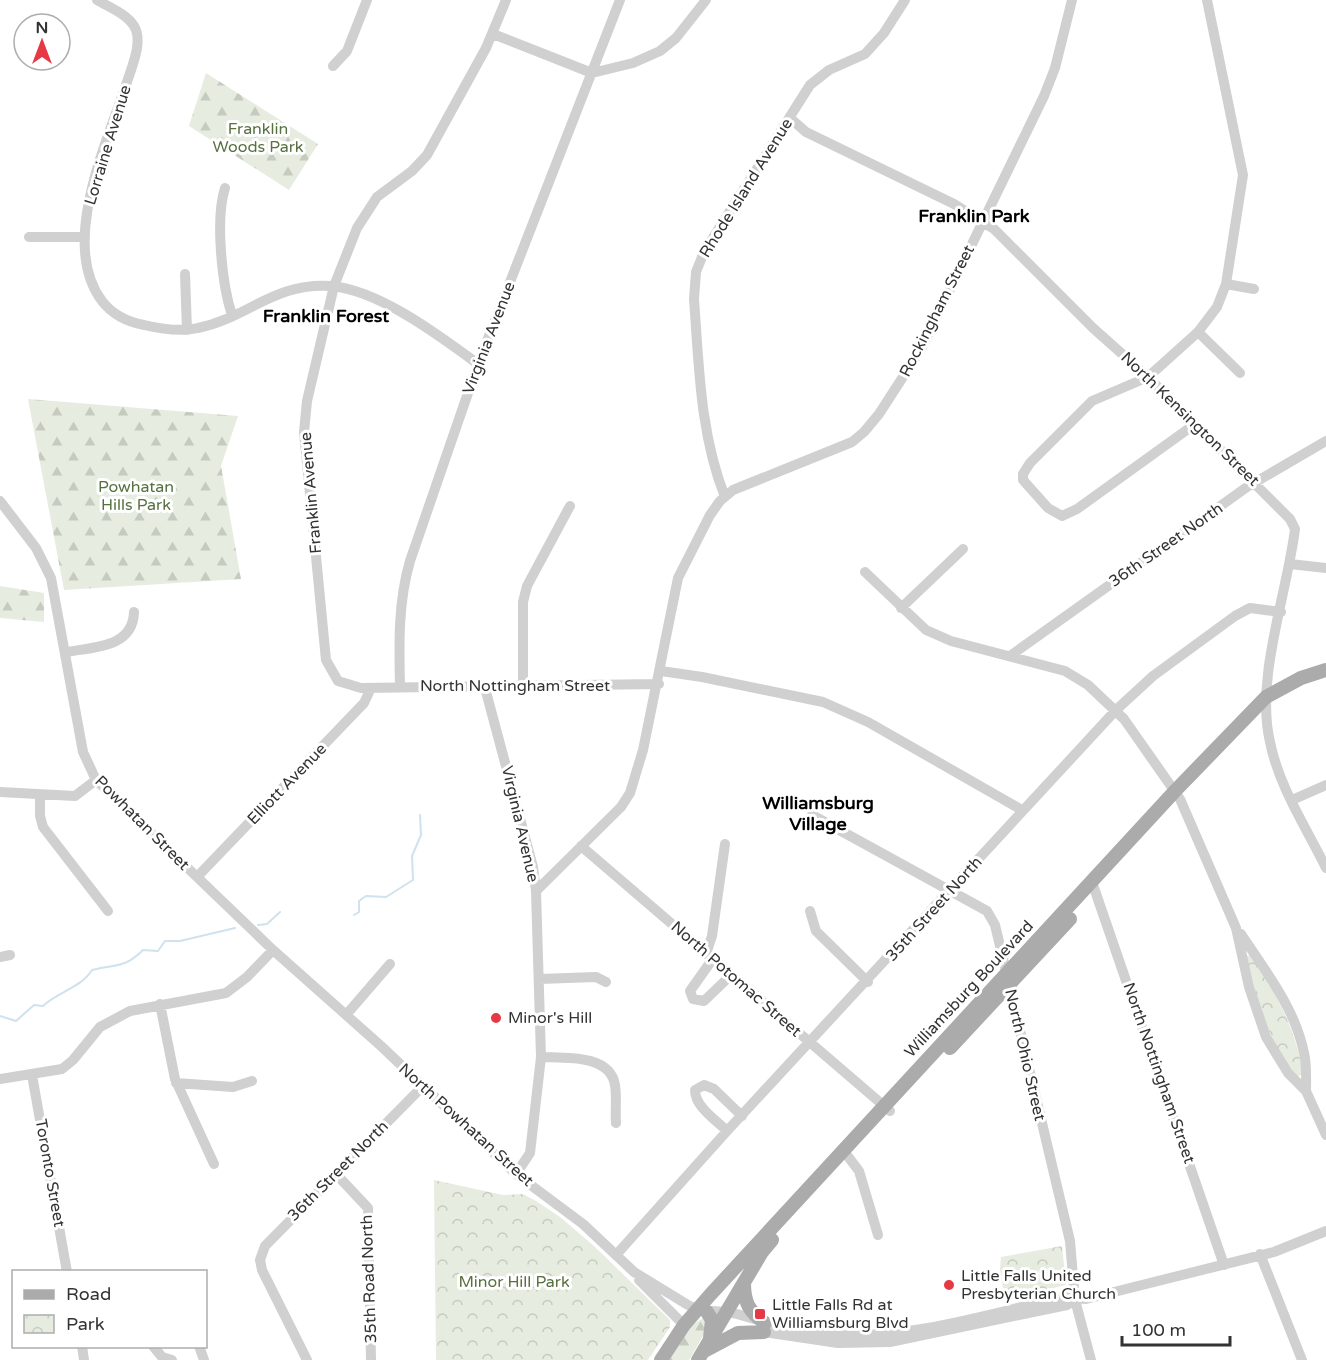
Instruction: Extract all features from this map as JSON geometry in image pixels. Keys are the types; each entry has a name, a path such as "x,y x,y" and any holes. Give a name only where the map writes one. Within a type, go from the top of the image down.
{"main road":[{"name":"Williamsburg Boulevard","path":"661,1359 684,1325 702,1311 1178,795 1266,703 1301,678 1326,670"},
{"name":"Williamsburg Boulevard","path":"1266,703 1305,684 1326,678"},
{"name":"Williamsburg Boulevard","path":"700,1357 762,1252 846,1154"},
{"path":"700,1357 726,1337 764,1328 750,1311 744,1295 744,1282"},
{"path":"702,1311 712,1320 710,1340"}],"street":[{"name":"Lorraine Avenue","path":"97,0 130,20 136,30 137,41 131,72 89,201 85,237 91,280 106,305 122,317 140,324 187,330 214,324 285,291 312,286 334,286 350,289 386,305 478,364"},
{"path":"333,66 347,51 367,0"},
{"name":"Franklin Avenue","path":"371,687 342,684 333,676 326,660 319,599 317,550 305,462 307,401 334,286 365,212 376,197 412,171 427,155 493,34 506,0"},
{"name":"Virginia Avenue","path":"400,686 400,629 406,576 478,364 620,0"},
{"path":"493,34 592,73 633,63 660,51 676,38 706,0"},
{"name":"Rhode Island Avenue","path":"725,496 710,452 704,419 694,299 696,272 704,252 721,223 815,80 829,70 856,60 873,47 905,0"},
{"name":"Rockingham Street","path":"536,891 621,807 636,778 659,684 678,578 705,524 725,496 755,481 843,447 864,432 921,349 1055,68 1072,0"},
{"path":"1195,424 1077,509 1062,516 1037,497 1023,480 1023,474 1037,455 1092,401 1148,377 1198,332 1217,307 1226,284 1242,184 1235,133 1207,0"},
{"name":"North Kensington Street","path":"790,118 806,132 954,204 982,221 1148,377 1290,519 1294,529 1290,564 1266,703 1269,742 1279,774 1326,868"},
{"path":"225,188 220,207 222,253 228,303 232,315"},
{"path":"29,237 85,237"},
{"path":"185,274 187,330"},
{"path":"1226,284 1254,289"},
{"path":"1198,332 1240,373"},
{"name":"36th Street North","path":"1010,656 1255,482 1326,441"},
{"name":"Powhatan Street","path":"0,501 36,548 51,578 83,752 96,780 273,950 381,1046"},
{"path":"523,686 526,586 570,506"},
{"path":"901,608 963,549"},
{"path":"1290,564 1326,568"},
{"path":"865,572 926,630 951,641 1065,671 1088,685 1116,710 1178,795 1236,928 1250,987 1266,1036 1288,1073 1306,1091 1326,1135"},
{"name":"35th Street North","path":"616,1255 727,1131 868,982 1022,810 1116,710 1153,676 1235,616 1251,608 1281,612"},
{"path":"66,652 119,640 131,628 134,612"},
{"path":"661,671 702,676 823,702 868,722 1022,810"},
{"name":"North Nottingham Street","path":"371,687 659,684"},
{"name":"Elliott Avenue","path":"197,877 364,703 371,687"},
{"name":"Virginia Avenue","path":"485,687 533,867 536,891 541,1057 530,1152 516,1174"},
{"path":"0,792 75,796 96,780"},
{"path":"1292,800 1326,785"},
{"path":"40,795 40,819 43,826 108,911"},
{"name":"North Ohio Street","path":"812,815 987,911 995,926 1070,1241 1075,1300 1091,1360"},
{"path":"725,844 709,957 693,983 690,991 693,999 704,1001 730,976"},
{"name":"North Potomac Street","path":"581,846 887,1109"},
{"name":"North Nottingham Street","path":"1094,886 1224,1265"},
{"path":"810,911 816,931 868,982"},
{"path":"1236,928 1284,999 1296,1025 1305,1055 1306,1091"},
{"path":"0,1079 53,1072 67,1066 100,1027 120,1014 160,1004 226,993 247,977 273,950"},
{"path":"346,1015 390,964"},
{"path":"539,979 596,977 606,982"},
{"path":"160,1004 176,1083 214,1164"},
{"name":"North Powhatan Street","path":"381,1046 516,1174 569,1212 616,1255 684,1325"},
{"path":"541,1057 598,1063 611,1072 615,1084 616,1123"},
{"name":"Toronto Street","path":"32,1075 67,1270"},
{"path":"176,1083 233,1087 252,1081"},
{"path":"727,1131 695,1098 696,1090 704,1085 714,1089 742,1116"},
{"name":"36th Street North","path":"307,1360 267,1282 260,1260 265,1246 422,1087"},
{"path":"846,1154 859,1171 878,1235"},
{"name":"35th Road North","path":"336,1174 368,1208 371,1360"},
{"path":"1260,1254 1272,1245 1326,1223"},
{"path":"702,1311 728,1312 764,1328 830,1334 889,1334 914,1331 1065,1297 1075,1300 1224,1265 1274,1252 1326,1231"},
{"path":"1260,1254 1302,1360"},
{"name":"North Powhatan Street","path":"634,1272 702,1311"},
{"path":"154,1348 162,1357 172,1360"}],"green space":[{"name":"Franklin Woods Park","path":"206,73 318,144 289,190 189,126"},
{"name":"Powhatan Hills Park","path":"28,399 238,416 221,466 241,579 64,590"},
{"path":"0,586 44,593 44,622 0,618"},
{"path":"1251,955 1277,997 1290,1027 1303,1074 1296,1077 1277,1048 1264,1020 1247,956"},
{"name":"Minor Hill Park","path":"434,1180 503,1195 523,1194 560,1217 594,1246 670,1320 670,1327 648,1360 436,1360"},
{"path":"1062,1246 1066,1285 1005,1300 1000,1269 1001,1257"},
{"path":"706,1317 706,1331 689,1360 669,1360 693,1324"}],"waterway":[{"path":"354,915 359,912 359,901 366,896 386,897 413,880 412,856 421,835 420,815"},
{"path":"258,925 267,924 280,912"},
{"path":"0,1016 16,1021 34,1005 43,1006 75,986 92,970 125,963 143,950 158,951 165,941 180,941 235,928"}],"place":[{"name":"Minor's Hill","path":"496,1018"},
{"name":"Little Falls United Presbyterian Church","path":"949,1285"},
{"name":"Little Falls Rd at Williamsburg Blvd","path":"760,1314"}],"district":[{"name":"Franklin Park","path":"974,216"},
{"name":"Franklin Forest","path":"326,316"},
{"name":"Williamsburg Village","path":"818,813"}]}
